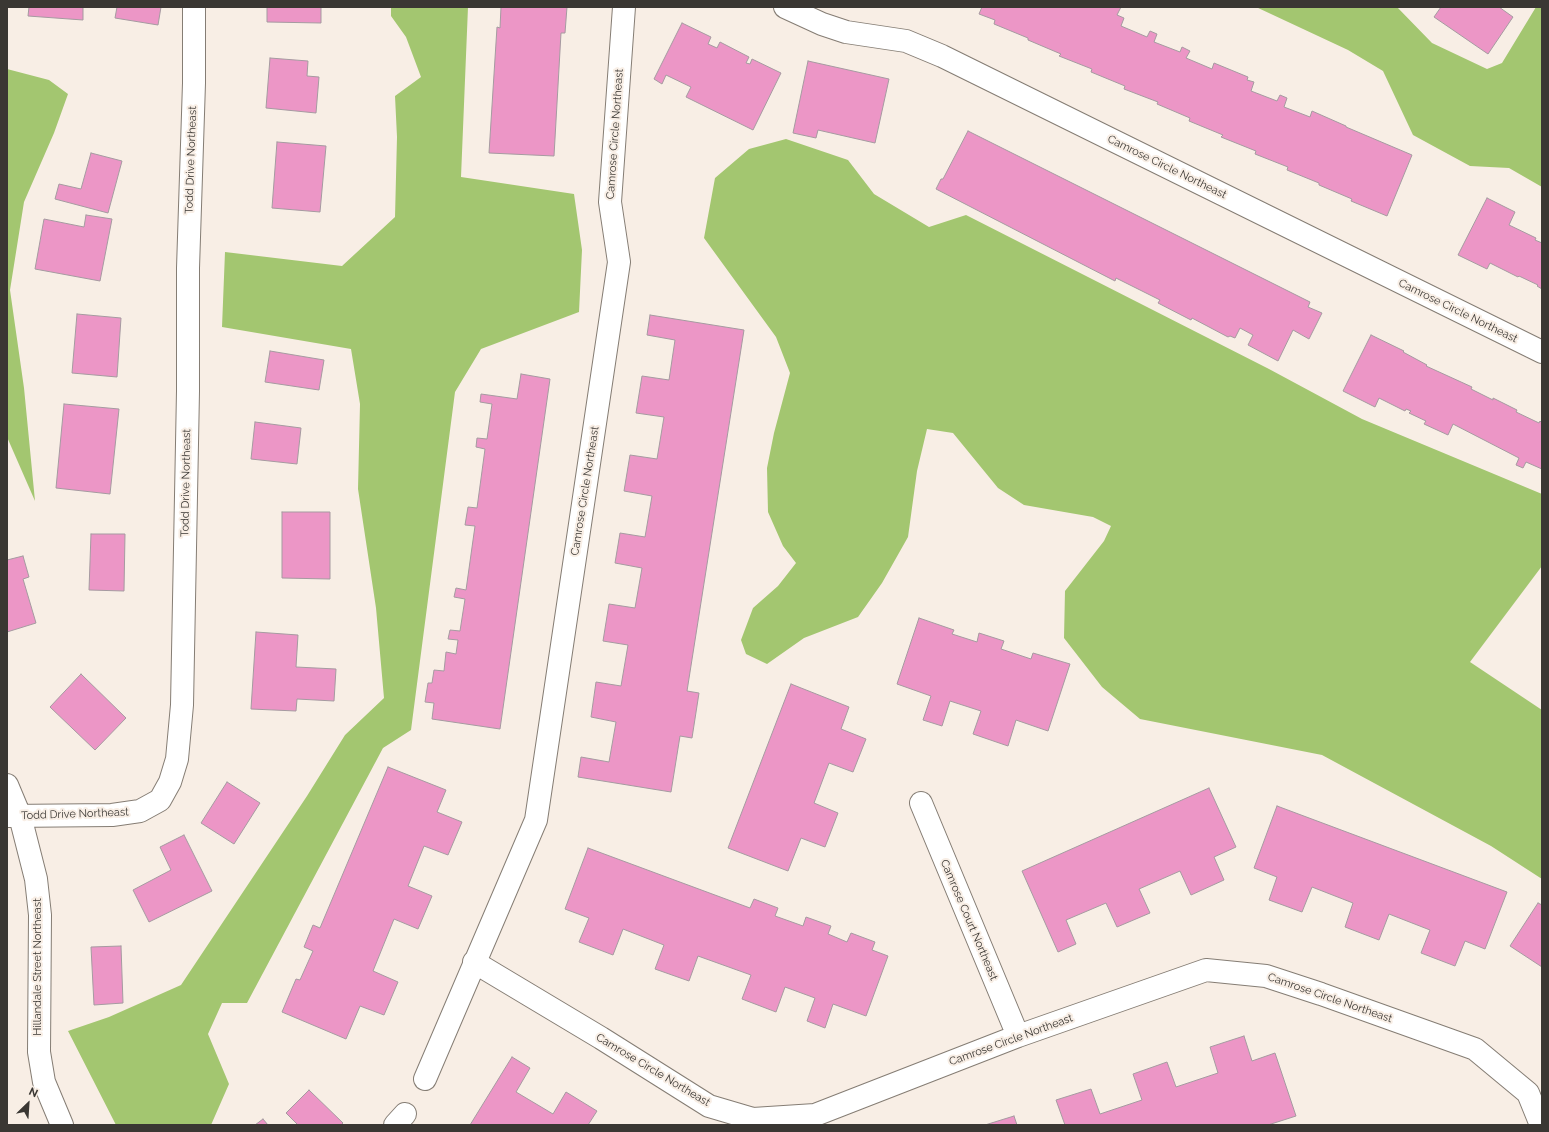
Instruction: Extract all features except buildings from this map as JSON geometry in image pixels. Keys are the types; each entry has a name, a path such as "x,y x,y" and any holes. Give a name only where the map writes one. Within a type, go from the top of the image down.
{"street":[{"name":"Todd Drive Northeast","path":"13,816 112,815 140,811 160,800 170,782 177,759 182,705 188,391 188,268 194,83 194,7"},
{"name":"Camrose Circle Northeast","path":"425,1080 474,962 536,820 619,262 610,202 624,7"},
{"name":"Camrose Circle Northeast","path":"785,7 822,24 846,32 906,41 942,56 1542,352"},
{"name":"Hillandale Street Northeast","path":"7,785 13,816 36,879 40,915 38,1052 44,1082 62,1125"},
{"name":"Camrose Court Northeast","path":"921,803 1018,1036"},
{"name":"Camrose Circle Northeast","path":"474,962 601,1038 709,1106 753,1119 815,1115 1018,1036 1206,970 1266,976 1475,1049 1528,1092 1541,1125"}],"green space":[{"path":"391,7 468,7 461,177 574,194 582,250 579,312 481,349 455,392 411,730 383,748 247,1003 222,1003 208,1034 229,1084 211,1125 116,1125 68,1031 109,1017 181,985 307,796 345,735 384,698 376,608 358,489 360,404 351,349 222,327 225,252 342,266 395,217 397,137 395,96 421,77 406,37 391,16"},
{"path":"1256,7 1397,7 1432,43 1487,69 1502,63 1536,7 1542,7 1542,187 1509,168 1470,166 1413,135 1383,71 1348,50"},
{"path":"7,69 49,80 68,94 54,133 24,202 10,290 24,388 35,501 7,437"},
{"path":"786,139 848,160 874,194 929,227 966,215 1269,369 1362,419 1542,494 1542,566 1470,662 1542,710 1542,879 1491,846 1322,755 1140,719 1102,687 1064,638 1065,591 1104,541 1111,526 1093,517 1024,505 998,488 953,433 927,429 917,471 908,537 882,583 858,617 804,638 767,664 746,654 741,640 753,608 778,586 796,563 783,546 768,512 767,468 774,433 790,373 776,337 704,238 715,178 749,149"}]}
